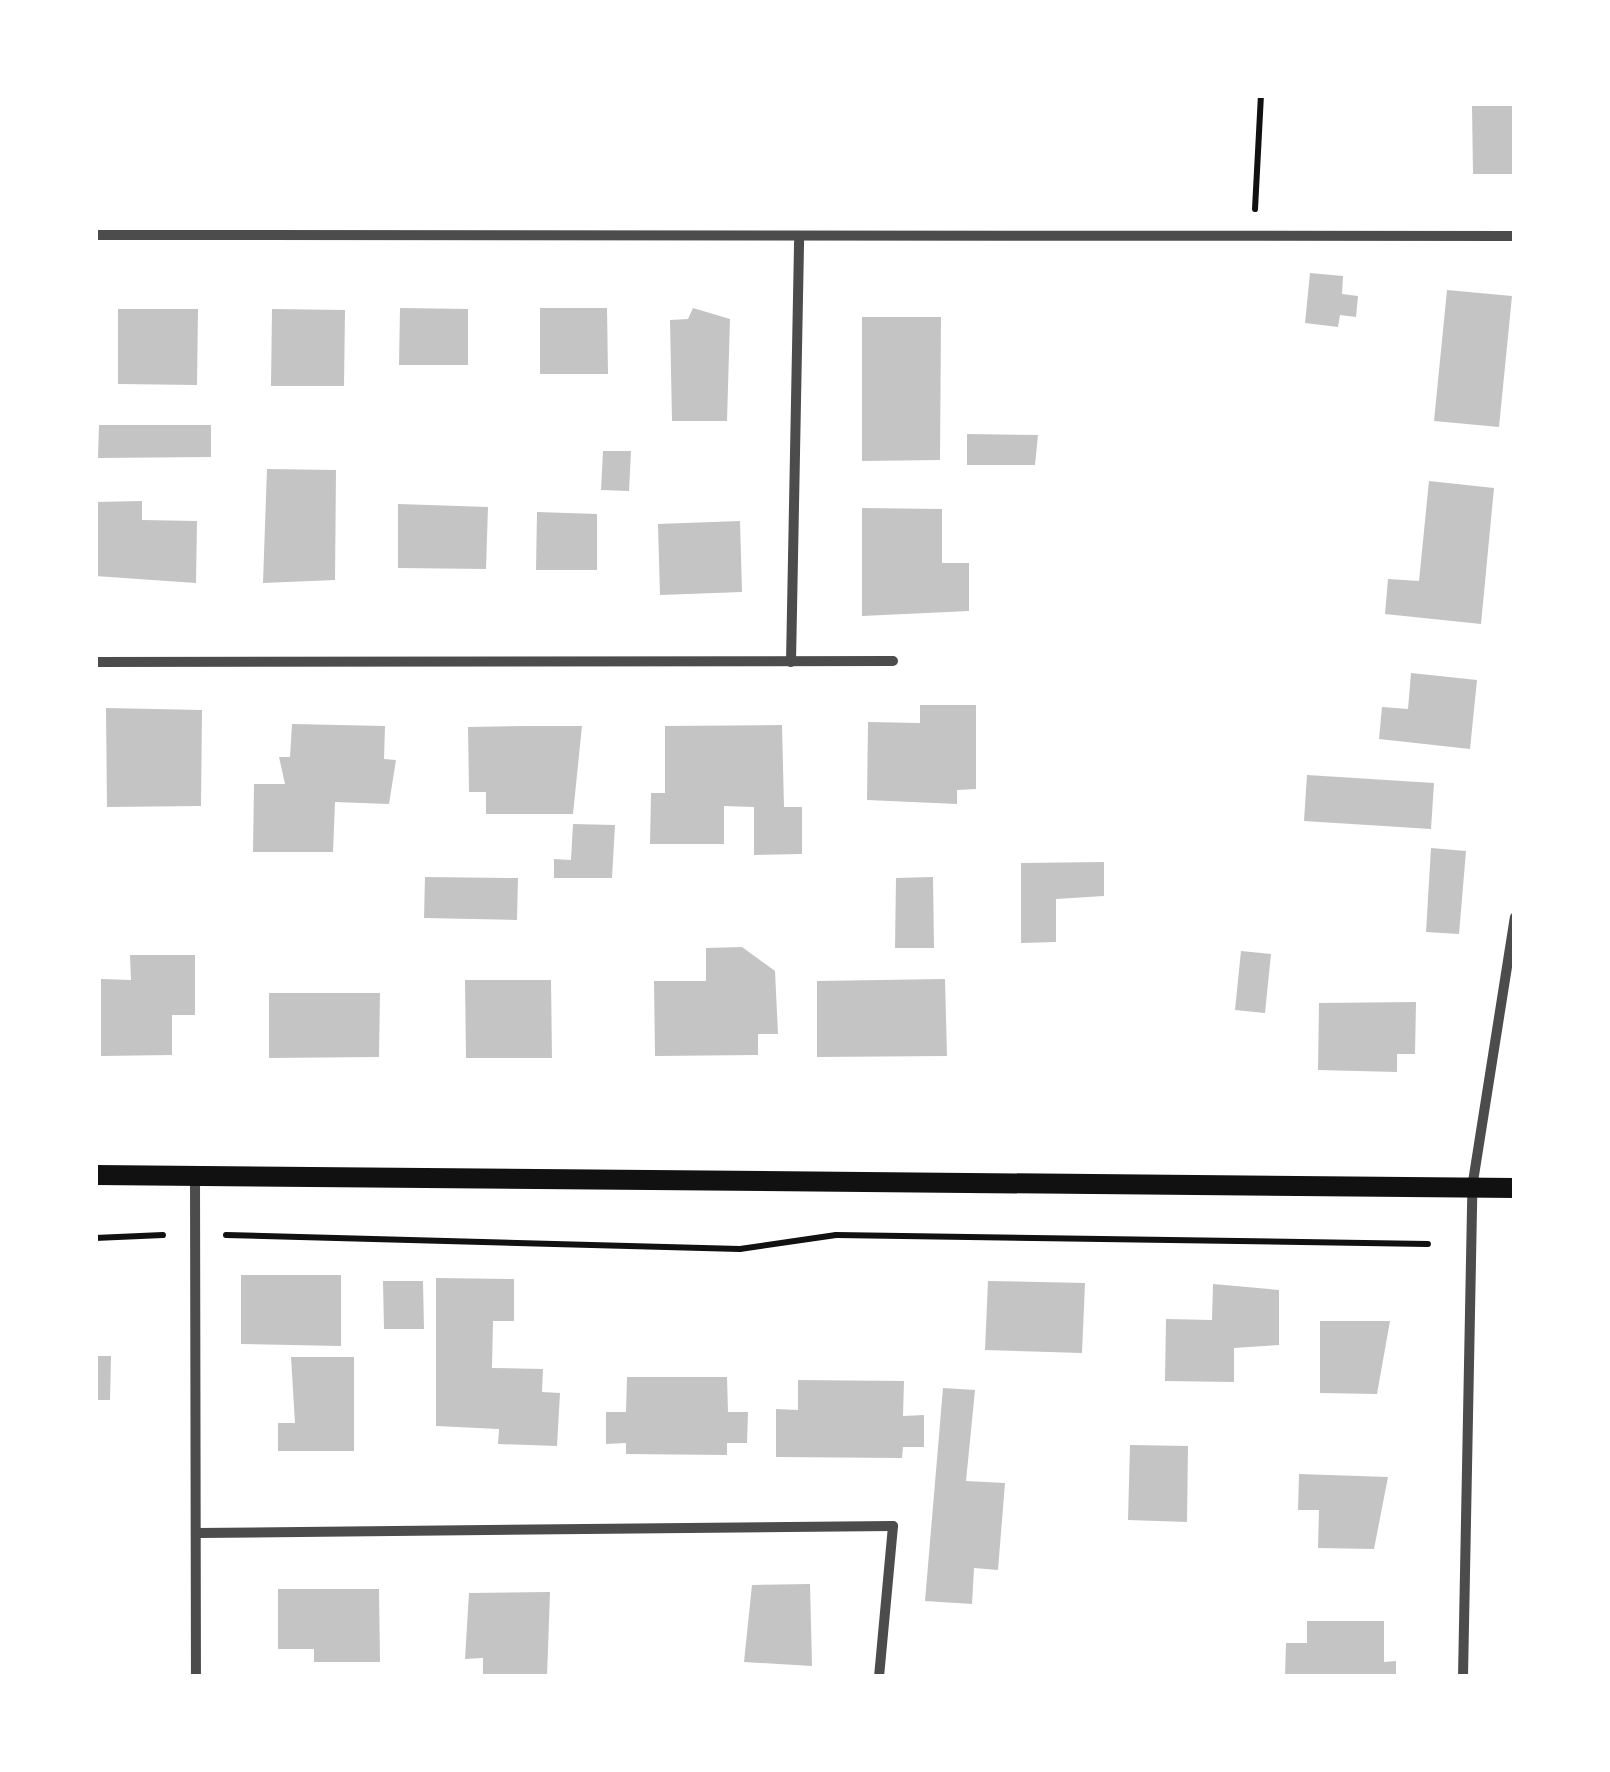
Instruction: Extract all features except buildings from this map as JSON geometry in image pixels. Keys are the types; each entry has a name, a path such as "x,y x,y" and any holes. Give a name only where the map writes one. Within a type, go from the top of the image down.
{"main road":[{"path":"95,1175 1515,1188"}],"street":[{"path":"95,235 799,240 1254,234 1515,236"},
{"path":"791,662 799,240"},
{"path":"95,662 893,661"},
{"path":"1463,1677 1472,1188 1515,917"},
{"path":"195,1173 196,1677"},
{"path":"197,1533 893,1526 879,1677"}],"path":[{"path":"1254,234 1260,95"},
{"path":"95,1238 196,1234 740,1249 836,1236 1428,1244"}]}
